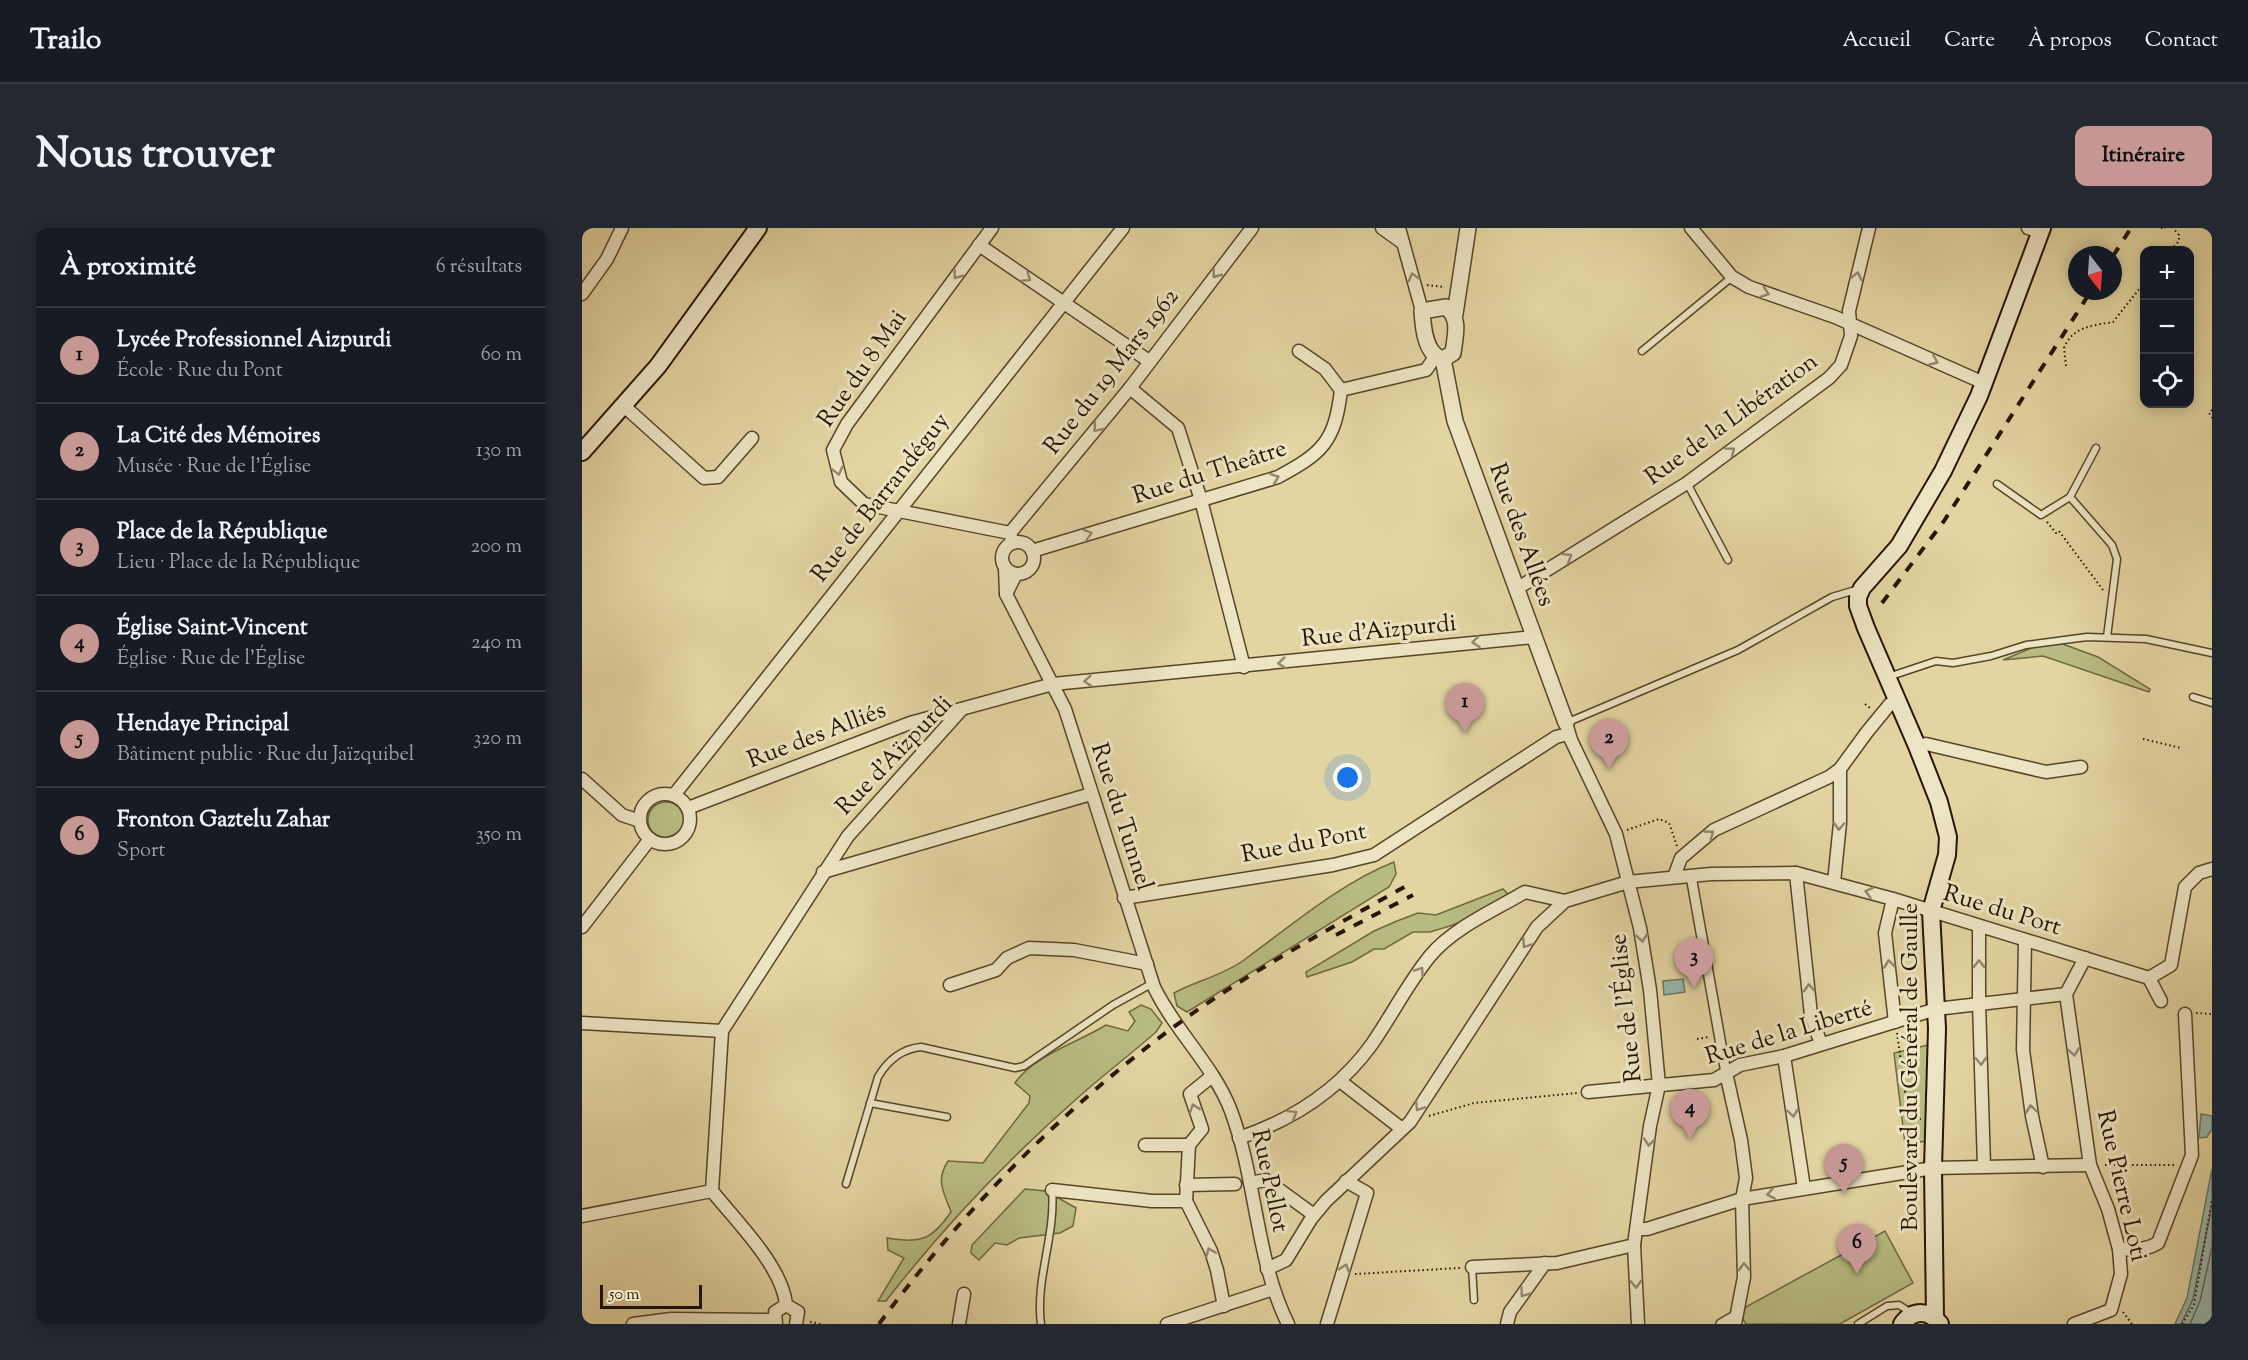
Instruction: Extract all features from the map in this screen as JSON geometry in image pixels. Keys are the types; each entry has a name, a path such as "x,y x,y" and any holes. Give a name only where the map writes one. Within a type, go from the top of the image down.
{"main road":[{"path":"582,452 658,366 758,228"},
{"path":"1862,588 1899,546 1938,482 1984,383 2037,229"},
{"name":"Boulevard du Général de Gaulle","path":"1862,588 1857,606 1917,746 1939,802 1948,837 1947,855 1931,911 1936,1009 1933,1168 1934,1287 1922,1318"}],"street":[{"path":"582,294 607,260 622,228"},
{"name":"Rue du 8 Mai","path":"992,228 848,424 832,450 841,482 864,504 1012,538"},
{"name":"Rue de Barrandéguy","path":"674,795 1123,228"},
{"name":"Rue du 19 Mars 1962","path":"1012,538 1252,228"},
{"path":"1382,228 1403,243"},
{"path":"1400,228 1422,311 1450,310"},
{"path":"1450,310 1458,289 1468,228"},
{"path":"1691,228 1732,277 1749,287 1850,325 1984,383"},
{"name":"Rue de la Libération","path":"1518,588 1687,483 1829,378 1841,365 1851,336 1849,311 1869,228"},
{"path":"979,245 1149,361"},
{"path":"1299,351 1325,369 1341,390 1437,363 1453,352 1457,322 1450,310"},
{"name":"Rue des Allées","path":"1422,311 1426,336 1455,421 1518,588 1567,728"},
{"path":"1130,388 1178,428 1201,500 1244,667"},
{"name":"Rue du Theâtre","path":"1032,551 1278,477 1307,462 1330,438 1338,419 1341,390"},
{"path":"624,406 704,478 718,477 752,438"},
{"path":"1006,594 1016,574 1031,567 1032,551 1026,544 1012,538 1002,555 1006,594 1053,684"},
{"path":"1005,567 1016,574"},
{"name":"Rue d'Aïzpurdi","path":"712,1191 722,1031 848,836 963,709 1053,684 1534,637"},
{"name":"Rue du Tunnel","path":"1053,684 1065,709 1153,983 1173,1023 1196,1053"},
{"path":"1674,877 1681,858 1714,830 1829,777 1840,769 1890,704 1898,700"},
{"name":"Rue des Alliés","path":"688,808 910,723 963,709"},
{"name":"Rue de l'Église","path":"1567,728 1616,834 1642,939 1659,1085 1650,1126 1634,1245 1638,1324"},
{"name":"Rue du Pont","path":"1124,898 1306,867 1333,865 1374,855 1557,737 1567,728"},
{"path":"1917,746 1926,744 2046,772 2081,767"},
{"path":"1834,882 1840,823 1840,769"},
{"path":"582,779 622,815 640,821 650,839 670,844 678,841 690,825 688,808 674,795 654,796 647,801 640,821"},
{"path":"823,872 1091,794"},
{"path":"582,927 650,839"},
{"path":"2161,1001 2149,978 2171,965 2185,887 2199,873 2212,869"},
{"path":"1796,873 1811,1015 1821,1044"},
{"name":"Rue du Port","path":"1565,901 1628,882 1691,876 1796,873 1893,898 2149,978"},
{"path":"1691,876 1726,1073 1741,1140 1746,1178 1742,1199 1744,1277 1735,1320 1721,1324"},
{"path":"1239,1137 1273,1126 1340,1081 1371,1046 1431,954 1461,930 1525,892 1565,901"},
{"path":"1893,898 1885,933 1895,1022"},
{"path":"1267,1269 1286,1260 1314,1215 1346,1181 1406,1125 1537,927 1565,901"},
{"path":"1979,926 1984,1166"},
{"path":"2025,940 2023,1050 2032,1116 2043,1167"},
{"path":"950,985 996,970 1007,958 1029,948 1074,950 1147,964"},
{"path":"2066,994 2085,958"},
{"name":"Rue de la Liberté","path":"1588,1092 1714,1080 1740,1065 1784,1056 1936,1009 2066,994"},
{"name":"Rue Pierre Loti","path":"2066,994 2090,1165 2108,1209 2119,1249 2121,1274 2111,1310 2074,1324"},
{"path":"2119,1249 2137,1250 2157,1243 2192,1155 2185,1014"},
{"path":"582,1023 722,1031"},
{"name":"Rue Pellot","path":"1196,1053 1212,1076 1231,1111 1250,1184 1267,1269 1288,1324"},
{"path":"1784,1056 1804,1188"},
{"path":"1212,1076 1190,1095 1202,1129 1189,1145 1186,1201 1217,1270 1224,1306"},
{"path":"1340,1081 1406,1125"},
{"path":"1145,1145 1189,1145"},
{"path":"1637,1229 1647,1229 1742,1199 1933,1168 2090,1165"},
{"path":"1250,1184 1266,1180 1314,1215"},
{"path":"1327,1324 1367,1193 1346,1181"},
{"path":"1186,1185 1235,1184"},
{"path":"1052,1190 1152,1201 1186,1201"},
{"path":"582,1216 712,1191 777,1274 786,1294 786,1305"},
{"path":"1472,1267 1557,1263 1634,1245"},
{"path":"1507,1324 1510,1312 1545,1263"},
{"path":"1167,1324 1205,1319 1224,1306 1273,1289"},
{"path":"959,1324 964,1294"},
{"path":"633,1324 671,1318 775,1322 775,1312 786,1305"},
{"path":"786,1305 798,1312 796,1324"}],"lane":[{"path":"1642,351 1732,277"},
{"path":"1997,484 2041,514 2070,497 2096,448"},
{"path":"1687,483 1728,560"},
{"path":"2070,497 2112,545 2117,559 2107,637"},
{"path":"1567,728 1738,650 1832,597 1862,588"},
{"path":"1888,677 1936,661 1953,663 1991,656 2026,645 2107,637 2146,639 2212,653"},
{"path":"2193,697 2212,703"},
{"path":"846,1184 878,1077 886,1062 910,1048 921,1047 1015,1068 1042,1054 1113,1005 1153,983"},
{"path":"870,1103 947,1117"},
{"path":"1041,1324 1044,1275 1054,1216 1052,1190"},
{"path":"1472,1267 1474,1300"},
{"path":"1858,1324 1887,1306 1899,1305 1922,1318"}],"path":[{"path":"2161,228 2166,228"},
{"path":"2173,228 2179,235 2179,241 2175,246"},
{"path":"1416,288 1430,284 1458,289"},
{"path":"2066,366 2064,348 2073,333 2083,327 2113,322 2140,289"},
{"path":"2212,410 2210,413 2212,418"},
{"path":"2041,514 2056,533 2059,531 2112,602"},
{"path":"1865,704 1872,710"},
{"path":"2143,739 2181,748"},
{"path":"1616,834 1659,819 1669,823 1681,858"},
{"path":"2202,1014 2212,1014"},
{"path":"1895,1022 1909,1120 1934,1117"},
{"path":"1697,1039 1703,1038"},
{"path":"1406,1125 1474,1103 1588,1092"},
{"path":"2090,1165 2189,1165"},
{"path":"2182,1324 2194,1305 2212,1199"},
{"path":"1343,1272 1472,1267"}],"green space":[{"path":"2060,643 2098,657 2150,689 2149,692 2043,656 2003,660 2034,647"},
{"path":"666,802 679,807 684,820 679,833 666,838 653,833 648,820 653,807"},
{"path":"1394,862 1396,874 1389,887 1187,1012 1177,1006 1174,993 1236,965 1335,893"},
{"path":"1503,889 1508,894 1475,916 1430,932 1413,932 1384,949 1374,949 1352,962 1307,977 1306,972 1374,931 1418,913 1436,915"},
{"path":"1141,1005 1151,1009 1162,1023 1156,1032 1029,1142 955,1219 886,1301 878,1301 904,1258 888,1250 887,1238 917,1240 931,1234 944,1222 951,1212 941,1181 944,1168 948,1161 983,1163 1029,1103 1030,1096 1015,1083 1023,1073 1044,1057 1106,1025 1128,1031 1135,1021 1129,1012"},
{"path":"1928,1045 1927,1141 1905,1144 1894,1053"},
{"path":"1025,1189 1046,1191 1076,1208 1073,1226 1060,1233 1019,1238 1007,1245 995,1243 979,1260 971,1253 972,1245"},
{"path":"1885,1231 1913,1283 1840,1324 1746,1324 1742,1318 1744,1308"}],"water":[{"path":"1683,979 1685,992 1664,995 1663,981"},
{"path":"2201,1114 2212,1116 2212,1129 2207,1137 2199,1138"},
{"path":"2212,1169 2212,1324 2175,1324 2187,1298"}],"railway":[{"path":"2119,246 2131,228"},
{"path":"1882,603 1944,521 2085,300"},
{"path":"879,1324 950,1235 989,1192 1029,1150 1115,1073 1160,1037 1230,988 1304,943 1406,886"},
{"path":"1336,935 1413,895"}],"place":[{"name":"Lycée Professionnel Aizpurdi","path":"1465,733"},
{"name":"La Cité des Mémoires","path":"1609,769"},
{"name":"Place de la République","path":"1694,988"},
{"name":"Église Saint-Vincent","path":"1690,1139"},
{"name":"Hendaye Principal","path":"1844,1194"},
{"name":"Fronton Gaztelu Zahar","path":"1857,1274"}]}
